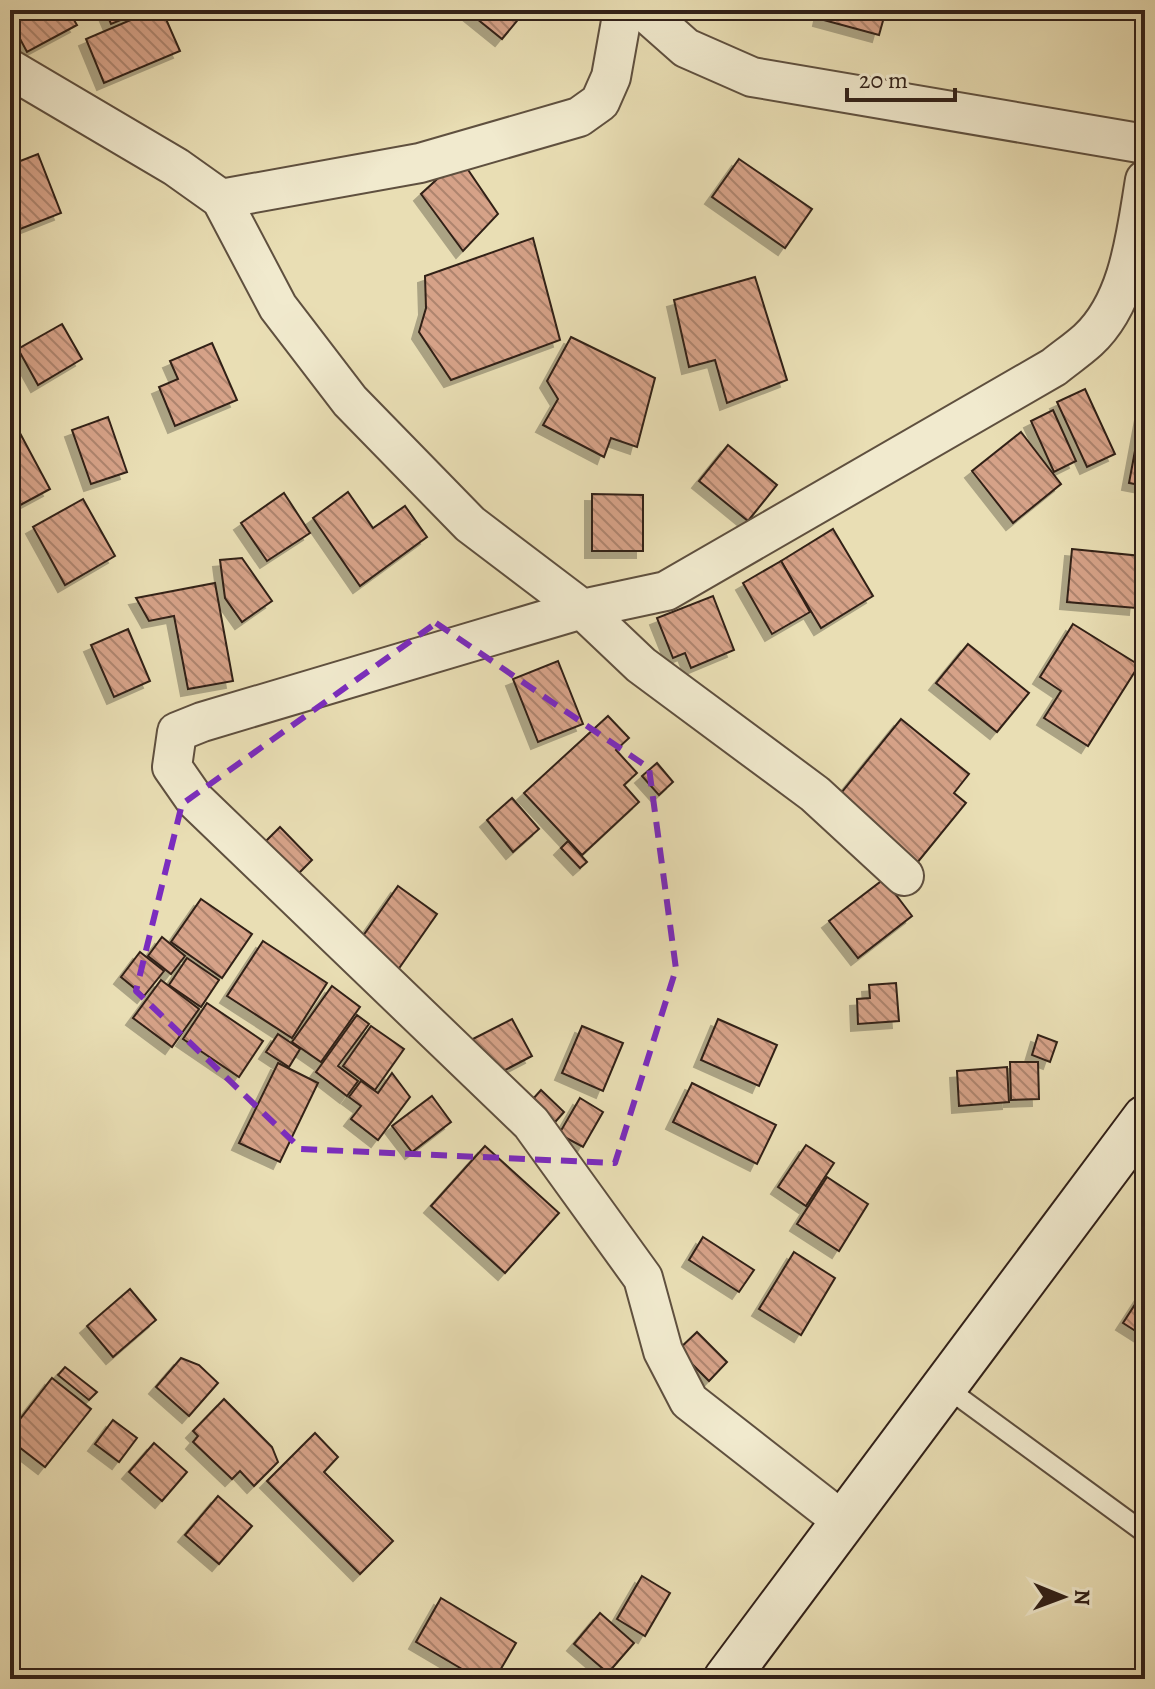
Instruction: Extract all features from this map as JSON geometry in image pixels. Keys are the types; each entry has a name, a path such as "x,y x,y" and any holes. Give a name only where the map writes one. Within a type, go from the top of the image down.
{"main road":[{"path":"726,1679 1145,1118"}],"street":[{"path":"221,199 420,163 579,117 600,102 611,77 623,10"},
{"path":"643,10 686,48 752,77 1145,144"},
{"path":"10,69 176,167 221,199 278,307 350,401 470,524 582,609 641,665 815,794 904,876"},
{"path":"845,1523 689,1401 663,1351 643,1278 531,1123 195,800 172,767 177,732 582,609 666,591 1054,367 1090,338 1116,301 1133,253 1145,180"}],"lane":[{"path":"944,1386 1145,1533"}],"highlighted area":[{"path":"436,623 649,768 676,969 615,1163 301,1149 136,991 182,804"}],"building":[{"path":"10,10 68,10 77,25 27,52 10,20"},
{"path":"105,10 145,10 111,24"},
{"path":"154,10 162,10 180,51 104,83 86,39"},
{"path":"466,10 526,10 502,39"},
{"path":"822,10 886,10 879,35 820,19"},
{"path":"38,154 61,213 10,233 10,165"},
{"path":"460,158 498,214 463,251 421,194"},
{"path":"739,159 812,209 785,248 712,197"},
{"path":"533,238 560,340 451,380 419,332 426,308 425,276"},
{"path":"755,277 787,380 727,403 715,360 689,367 674,300"},
{"path":"62,324 82,359 38,385 18,349"},
{"path":"571,337 655,378 637,447 611,438 604,457 543,425 558,399 547,381"},
{"path":"212,343 237,400 175,426 159,387 178,379 170,361"},
{"path":"1085,389 1115,454 1087,467 1057,402"},
{"path":"1145,397 1145,486 1129,483"},
{"path":"1053,410 1076,461 1054,472 1031,421"},
{"path":"108,417 127,472 91,484 72,430"},
{"path":"14,422 50,489 13,509 10,424"},
{"path":"1021,432 1061,484 1013,523 972,471"},
{"path":"728,445 777,485 748,521 699,481"},
{"path":"348,492 373,528 405,506 427,537 360,586 313,518"},
{"path":"284,493 310,533 267,561 241,523"},
{"path":"592,494 643,495 643,551 592,551"},
{"path":"83,499 115,556 65,585 33,527"},
{"path":"833,529 873,596 821,628 781,561"},
{"path":"1072,549 1141,556 1136,608 1067,602"},
{"path":"242,558 272,601 242,622 225,598 220,560"},
{"path":"781,561 810,612 772,634 743,583"},
{"path":"215,583 233,681 188,689 174,616 149,621 136,598"},
{"path":"713,596 734,650 691,668 685,653 673,658 657,618"},
{"path":"1073,624 1139,665 1088,746 1044,718 1061,691 1040,677"},
{"path":"128,629 150,681 114,697 91,645"},
{"path":"968,644 1029,693 997,732 936,683"},
{"path":"558,661 583,724 538,742 513,679"},
{"path":"608,716 629,738 616,750 637,773 624,785 639,802 582,855 524,793"},
{"path":"901,719 969,774 954,793 966,803 917,863 837,798"},
{"path":"657,763 673,782 659,795 642,776"},
{"path":"512,798 539,829 513,852 487,820"},
{"path":"280,827 312,860 291,881 258,849"},
{"path":"568,841 587,862 580,868 561,848"},
{"path":"884,879 912,916 858,958 829,921"},
{"path":"398,886 437,914 395,974 356,946"},
{"path":"201,899 252,934 222,978 171,942"},
{"path":"162,937 185,956 171,974 148,956"},
{"path":"263,941 327,983 292,1038 227,996"},
{"path":"140,952 164,971 144,996 121,977"},
{"path":"187,958 219,980 201,1007 169,985"},
{"path":"161,980 199,1009 172,1047 133,1018"},
{"path":"896,983 899,1021 858,1024 857,999 870,998 869,985"},
{"path":"332,986 360,1007 321,1062 292,1042"},
{"path":"207,1003 263,1041 239,1077 183,1039"},
{"path":"357,1015 369,1024 338,1066 358,1081 347,1096 316,1072"},
{"path":"512,1019 532,1056 484,1081 465,1043"},
{"path":"718,1019 777,1045 759,1086 701,1060"},
{"path":"371,1026 404,1049 375,1090 343,1066"},
{"path":"582,1026 623,1043 603,1091 562,1073"},
{"path":"278,1034 300,1049 289,1067 266,1052"},
{"path":"1038,1035 1057,1042 1050,1062 1032,1055"},
{"path":"1010,1062 1038,1062 1039,1099 1011,1100"},
{"path":"278,1063 318,1083 280,1162 239,1143"},
{"path":"1007,1067 1009,1102 959,1106 957,1071"},
{"path":"392,1073 410,1097 378,1140 351,1119 361,1106 349,1097 361,1081 378,1093"},
{"path":"692,1083 776,1125 757,1164 673,1122"},
{"path":"541,1090 564,1112 548,1130 524,1109"},
{"path":"432,1096 451,1122 412,1152 392,1126"},
{"path":"580,1098 603,1112 583,1147 559,1134"},
{"path":"806,1145 834,1163 806,1206 778,1187"},
{"path":"485,1146 559,1213 505,1273 431,1206"},
{"path":"827,1177 868,1204 839,1251 797,1224"},
{"path":"703,1237 754,1270 739,1292 689,1260"},
{"path":"794,1252 835,1278 801,1335 759,1309"},
{"path":"130,1289 156,1320 113,1357 87,1326"},
{"path":"1145,1289 1145,1337 1123,1323"},
{"path":"697,1332 727,1362 709,1381 678,1350"},
{"path":"181,1358 199,1365 218,1383 189,1416 156,1387"},
{"path":"65,1367 97,1392 89,1400 58,1375"},
{"path":"52,1378 91,1409 45,1467 10,1440 10,1432"},
{"path":"224,1399 272,1447 278,1462 254,1486 240,1471 232,1479 193,1442 198,1436 193,1431"},
{"path":"113,1420 137,1438 119,1462 95,1444"},
{"path":"315,1433 338,1457 324,1472 393,1541 360,1574 267,1481"},
{"path":"154,1443 187,1472 162,1501 129,1472"},
{"path":"218,1496 252,1526 219,1564 185,1535"},
{"path":"642,1576 670,1593 645,1636 617,1619"},
{"path":"441,1598 516,1643 495,1679 479,1679 416,1642"},
{"path":"600,1613 634,1643 608,1673 574,1644"}]}
